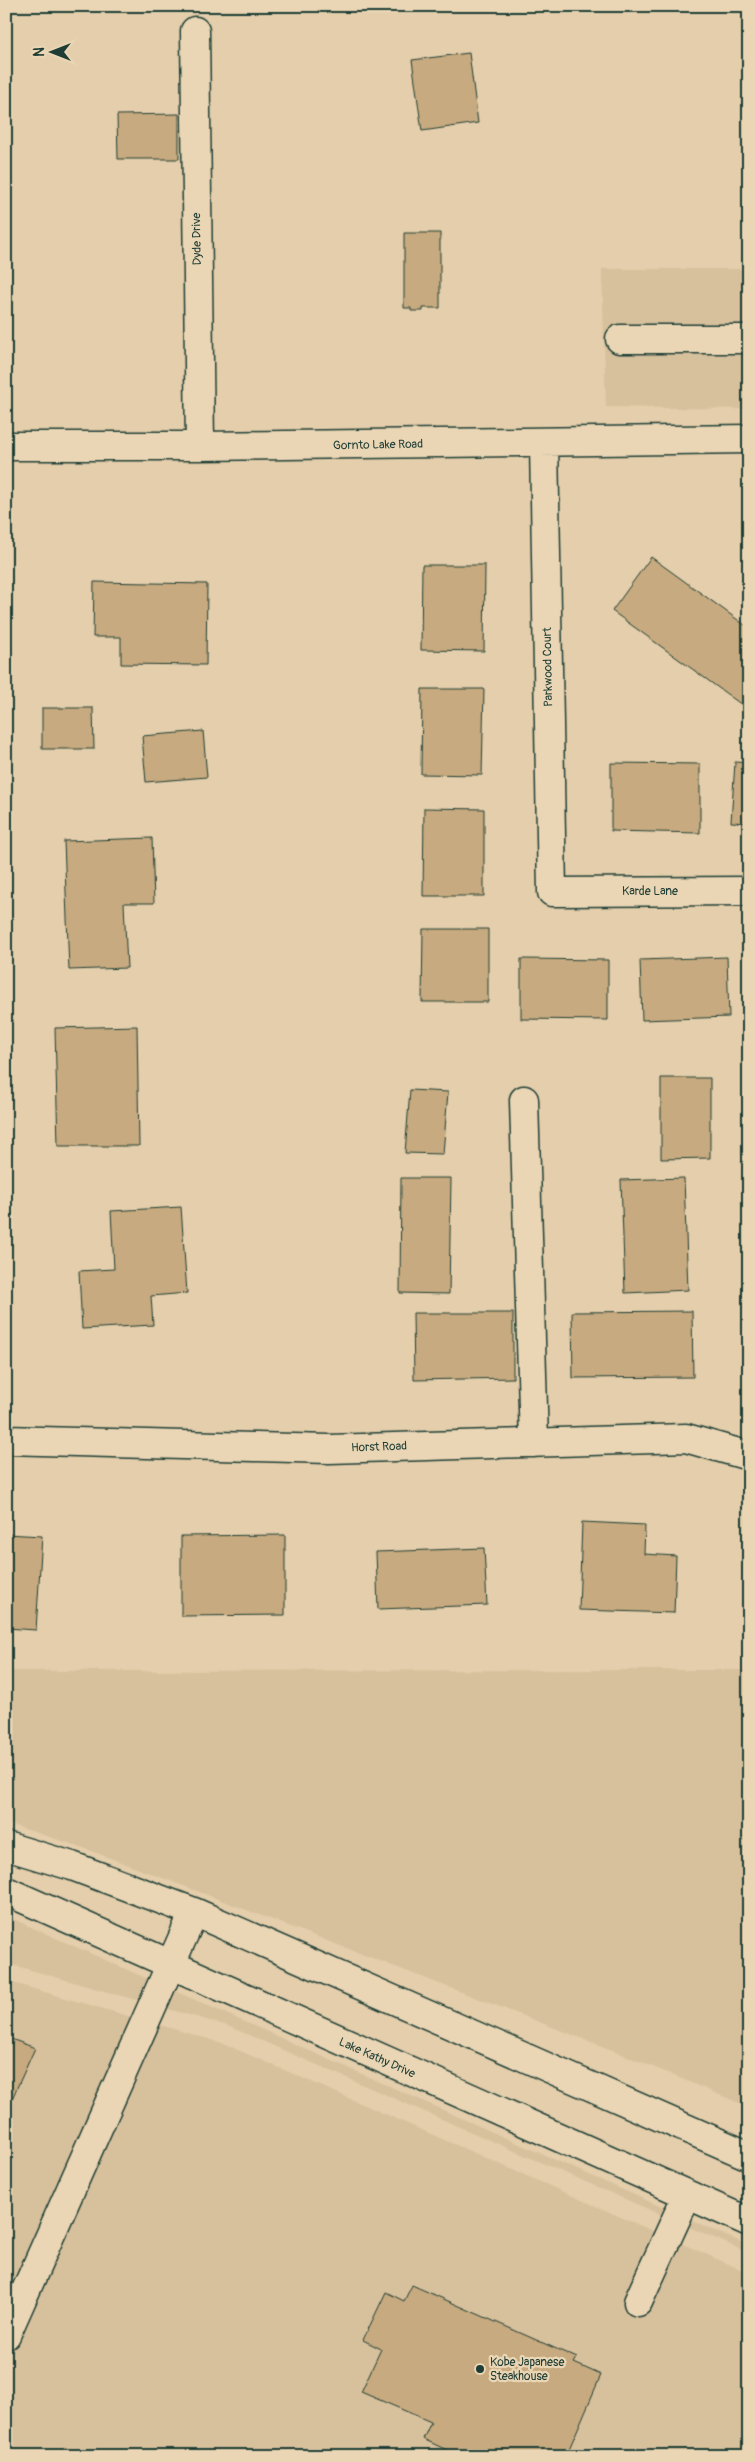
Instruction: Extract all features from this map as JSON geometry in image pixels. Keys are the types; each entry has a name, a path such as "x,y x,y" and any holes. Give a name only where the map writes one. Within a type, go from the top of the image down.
{"street":[{"name":"Dyde Drive","path":"195,30 200,446"},
{"path":"620,339 749,339"},
{"name":"Gornto Lake Road","path":"6,446 544,443 749,439"},
{"name":"Parkwood Court","path":"544,443 552,892"},
{"name":"Karde Lane","path":"552,892 749,891"},
{"path":"524,1100 534,1443"},
{"name":"Horst Road","path":"6,1440 329,1449 686,1438 749,1456"},
{"path":"6,1846 72,1866 194,1912 749,2156"},
{"name":"Lake Kathy Drive","path":"6,1891 170,1966 749,2222"},
{"path":"6,2335 194,1912"},
{"path":"638,2302 687,2195"}],"shaded area":[{"path":"602,269 749,269 749,409 606,407"},
{"path":"749,1670 749,2107 615,2051 205,1894 81,1847 6,1823 6,1671"},
{"path":"6,1916 749,2246 749,2253 228,2026 6,1963"},
{"path":"6,1981 222,2043 749,2273 749,2456 6,2456"}],"building":[{"path":"469,53 478,123 422,131 412,60"},
{"path":"179,114 179,159 118,159 117,115"},
{"path":"404,233 440,233 440,308 423,308 423,311 411,311 411,308 404,308"},
{"path":"651,557 749,628 749,710 612,611"},
{"path":"422,565 485,565 484,651 421,650"},
{"path":"94,582 207,584 206,665 121,664 121,637 93,637"},
{"path":"422,689 484,689 482,775 421,774"},
{"path":"42,708 93,708 94,749 42,749"},
{"path":"203,731 207,777 146,782 142,736"},
{"path":"735,762 749,763 749,823 731,822"},
{"path":"611,763 700,764 700,833 611,831"},
{"path":"424,808 484,809 484,896 423,896"},
{"path":"152,838 154,903 124,903 127,968 69,970 64,841"},
{"path":"423,929 488,929 488,1002 422,1002"},
{"path":"727,957 729,1017 642,1020 640,960"},
{"path":"521,959 608,960 608,1020 521,1019"},
{"path":"137,1026 139,1146 58,1146 55,1028"},
{"path":"661,1078 710,1078 710,1158 661,1159"},
{"path":"410,1090 448,1092 443,1154 405,1153"},
{"path":"401,1178 451,1178 449,1294 400,1293"},
{"path":"684,1178 688,1290 625,1293 621,1180"},
{"path":"181,1207 187,1293 151,1296 153,1325 82,1329 79,1271 114,1269 111,1211"},
{"path":"692,1311 693,1377 573,1378 572,1312"},
{"path":"413,1313 513,1313 513,1378 414,1380"},
{"path":"582,1522 645,1525 644,1554 676,1556 674,1613 579,1610"},
{"path":"6,1534 42,1536 36,1630 6,1628"},
{"path":"285,1535 285,1615 181,1616 181,1536"},
{"path":"484,1548 487,1605 378,1609 376,1552"},
{"path":"6,2037 35,2048 6,2112"},
{"name":"Kobe Japanese Steakhouse","path":"412,2285 577,2358 574,2363 601,2375 566,2456 460,2456 423,2439 431,2422 361,2392 381,2349 363,2340 386,2292 404,2301"}],"place":[{"name":"Kobe Japanese Steakhouse","path":"480,2369"}]}
